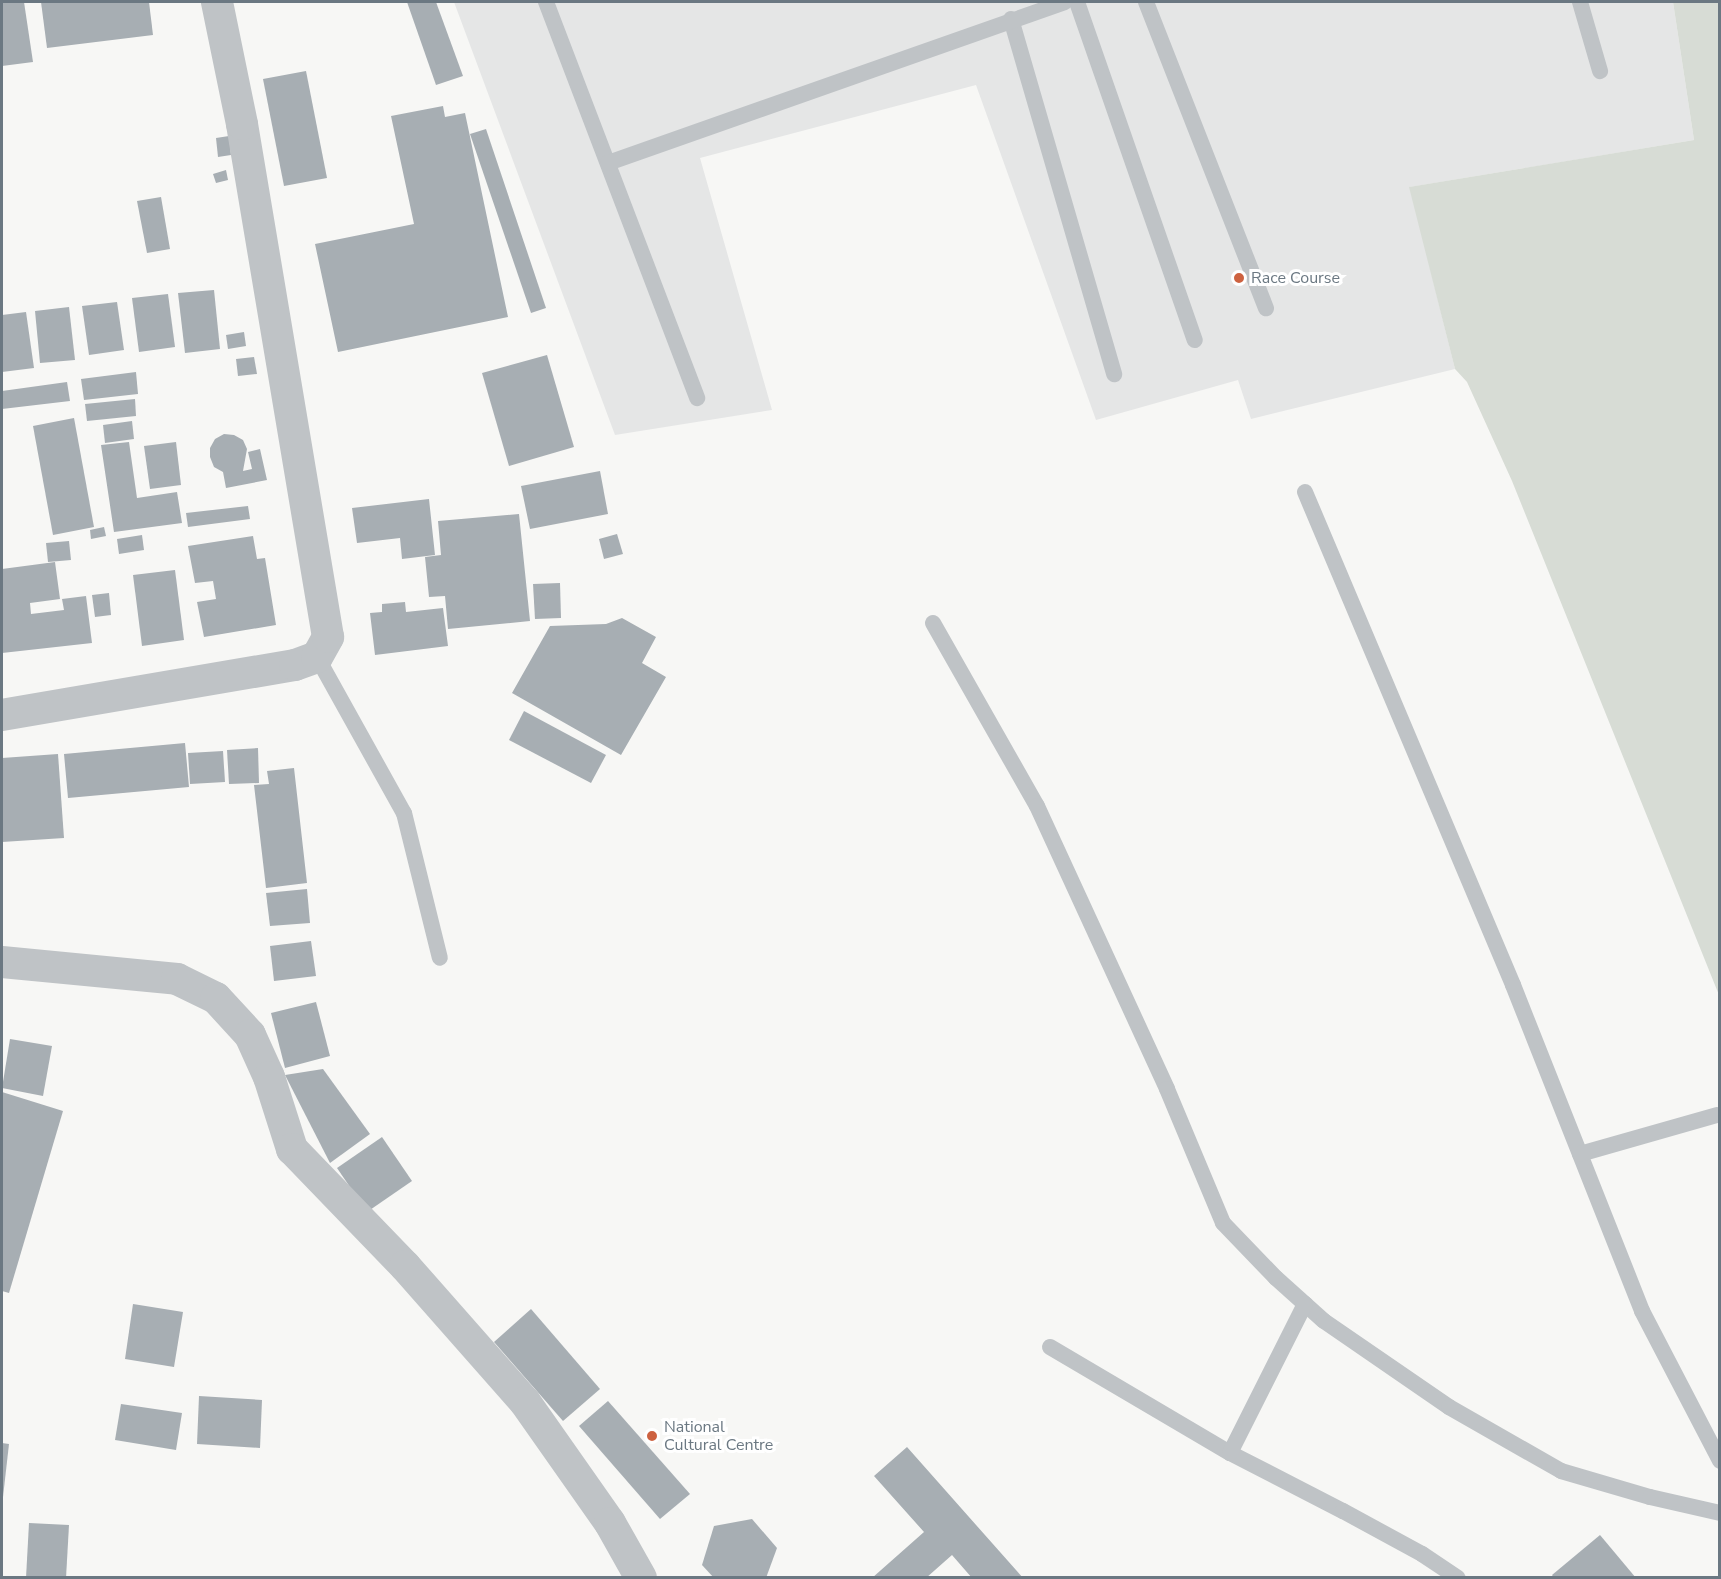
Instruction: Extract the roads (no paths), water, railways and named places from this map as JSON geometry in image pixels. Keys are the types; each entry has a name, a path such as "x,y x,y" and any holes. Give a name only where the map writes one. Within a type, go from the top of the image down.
{"street":[{"path":"2,715 295,665 317,657 328,637 242,124 216,2"},
{"path":"2,962 177,979 216,998 250,1035 269,1077 292,1149 405,1266 525,1402 610,1523 641,1578"}],"lane":[{"path":"546,2 697,398"},
{"path":"608,163 1064,2"},
{"path":"1077,2 1195,340"},
{"path":"1146,2 1266,308"},
{"path":"1580,2 1600,71"},
{"path":"1011,19 1114,374"},
{"path":"1305,492 1513,985 1642,1311 1719,1461"},
{"path":"933,623 1037,806 1167,1089 1223,1223 1276,1278 1324,1321 1449,1407 1561,1470 1650,1497 1719,1513"},
{"path":"317,657 404,813 440,958"},
{"path":"1580,1154 1717,1115"},
{"path":"1230,1453 1305,1304"},
{"path":"1050,1347 1230,1453 1343,1510 1453,1576"}],"place":[{"name":"Race Course","path":"1239,278"},
{"name":"National Cultural Centre","path":"652,1436"}]}
